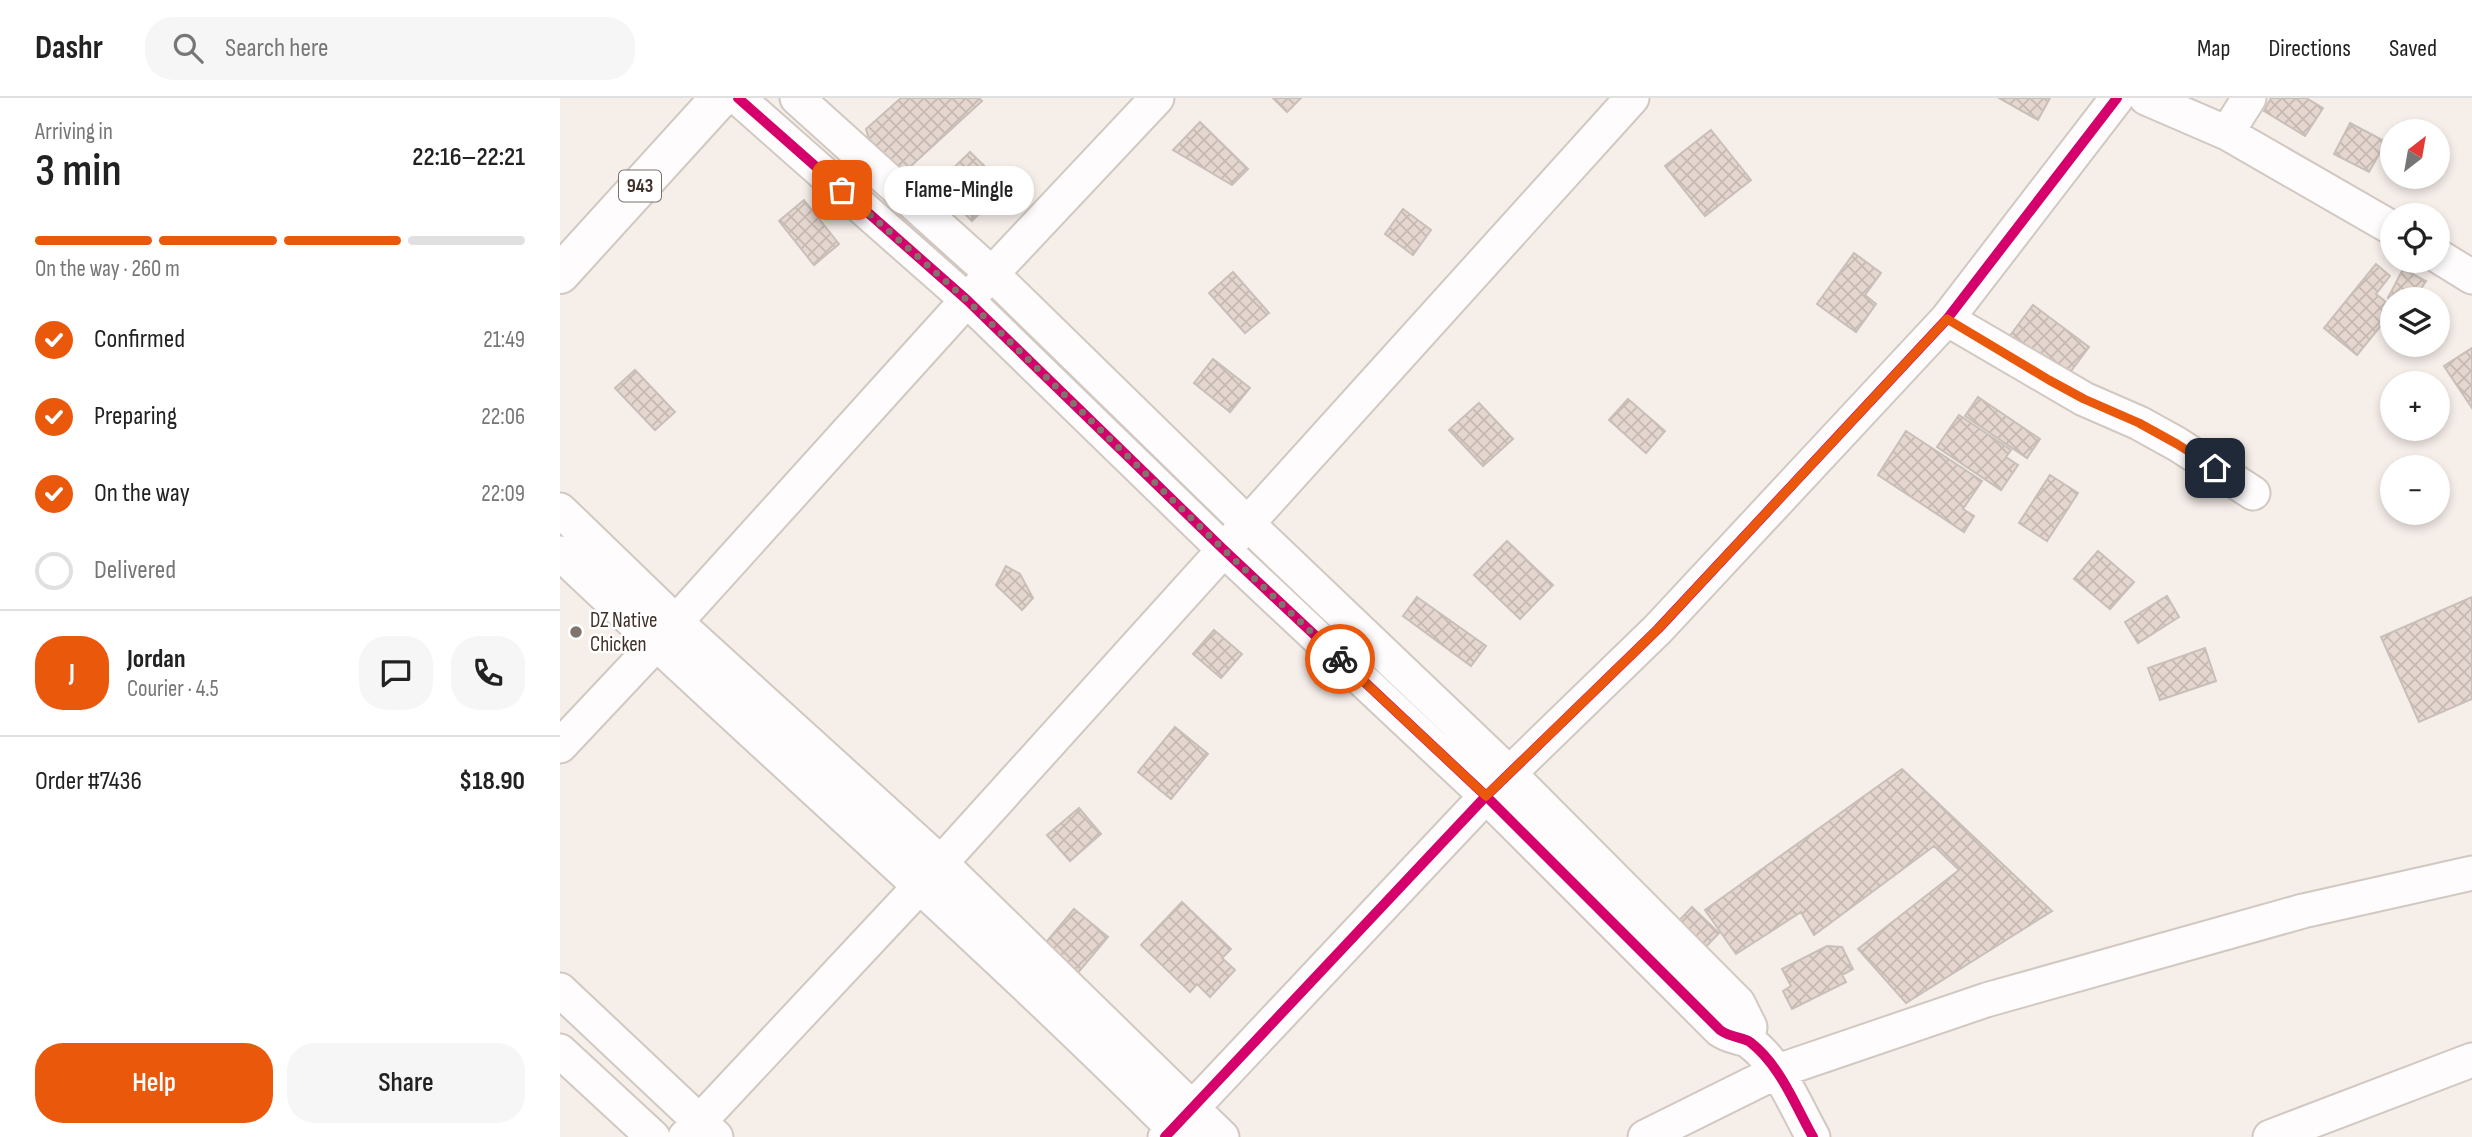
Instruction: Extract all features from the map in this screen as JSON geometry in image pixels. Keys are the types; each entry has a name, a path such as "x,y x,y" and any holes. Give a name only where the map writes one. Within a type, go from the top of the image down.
{"highway":[{"name":"943","path":"560,274 720,98"}],"street":[{"path":"738,98 967,300 1223,549 1486,796 1720,1030 1729,1037 1748,1040 1778,1071 1813,1137"},
{"path":"797,98 992,273 1247,523 1509,773 1738,1003 1750,1027 1748,1040"},
{"path":"560,746 666,633 967,300 1157,98"},
{"path":"560,990 700,1132 1632,98"},
{"path":"1178,1127 1486,796 1658,629 1947,319 2117,98"},
{"path":"2146,98 2227,132 2380,221"},
{"path":"2227,132 2249,98"},
{"path":"2450,263 2472,276"},
{"path":"1947,319 2084,399 2139,423 2177,444 2253,493"},
{"path":"560,510 666,633"},
{"path":"560,553 666,633 931,874 1178,1127 1222,1137"},
{"path":"1645,1137 1778,1071 1986,1000 2303,911 2472,873"},
{"path":"560,1051 653,1137"},
{"path":"2270,1137 2472,1060"}],"building":[{"path":"901,98 979,98 982,101 901,175 869,139 866,129"},
{"path":"1273,98 1301,98 1287,112"},
{"path":"1999,98 2050,98 2038,120"},
{"path":"2271,98 2306,98 2323,108 2305,136 2264,111"},
{"path":"1200,122 1248,169 1232,185 1173,150"},
{"path":"2350,123 2380,139 2380,153 2369,172 2334,154"},
{"path":"1711,130 1751,180 1705,216 1665,166"},
{"path":"970,152 1006,187 972,221 936,185"},
{"path":"804,200 839,244 814,265 779,221"},
{"path":"1403,209 1431,230 1413,255 1385,234"},
{"path":"1854,253 1881,273 1865,295 1876,304 1856,332 1817,304"},
{"path":"2376,264 2380,267 2380,273 2390,276 2376,294 2380,297 2380,327 2357,355 2324,328"},
{"path":"1233,272 1269,313 1245,333 1209,293"},
{"path":"2401,273 2411,273 2426,281 2422,287 2394,287"},
{"path":"2033,305 2089,347 2065,379 2009,337"},
{"path":"2472,348 2472,408 2450,371 2444,366"},
{"path":"1213,359 1250,388 1230,412 1194,383"},
{"path":"635,370 675,412 655,430 615,388"},
{"path":"1978,397 2040,439 2027,458 1965,416"},
{"path":"1628,399 1665,431 1646,453 1609,420"},
{"path":"1479,403 1513,439 1483,466 1449,430"},
{"path":"1959,415 2011,450 2006,457 2018,465 2001,490 1937,447"},
{"path":"1906,431 1982,481 1963,509 1974,516 1964,532 1878,475"},
{"path":"2050,475 2078,493 2047,541 2019,523"},
{"path":"1507,541 1553,585 1520,619 1474,575"},
{"path":"2098,551 2134,582 2110,609 2074,579"},
{"path":"1006,566 1020,574 1033,598 1022,610 996,585"},
{"path":"2167,596 2179,617 2138,643 2125,622"},
{"path":"1417,597 1486,646 1471,666 1403,616"},
{"path":"2472,597 2472,699 2419,722 2381,637"},
{"path":"1214,630 1242,654 1221,678 1193,654"},
{"path":"2205,648 2216,681 2160,700 2148,668"},
{"path":"1175,727 1208,754 1171,799 1138,772"},
{"path":"1902,769 2052,911 1906,1003 1858,949 1959,870 1934,846 1814,935 1801,912 1736,954 1705,910"},
{"path":"1079,808 1101,834 1070,861 1047,835"},
{"path":"1182,902 1231,949 1222,958 1235,970 1210,997 1197,984 1190,992 1141,945"},
{"path":"1692,907 1719,933 1700,953 1673,927"},
{"path":"1074,909 1108,937 1071,981 1037,953"},
{"path":"1827,946 1842,947 1853,969 1842,975 1846,982 1792,1009 1783,991 1791,986 1782,969"}],"cycle path":[{"path":"738,98 967,300 1223,549 1486,796 1720,1030 1747,1040 1761,1051 1786,1086 1813,1137"},
{"path":"1165,1137 1486,796 1658,629 1947,319 2117,98"}],"way so far":[{"path":"842,190 967,300 1340,659"}],"place":[{"name":"Flame-Mingle","path":"842,190"},
{"name":"DZ Native Chicken","path":"576,632"}],"route":[{"path":"1340,659 1486,796 1658,629 1947,319 2049,380 2139,423 2215,468"}]}
